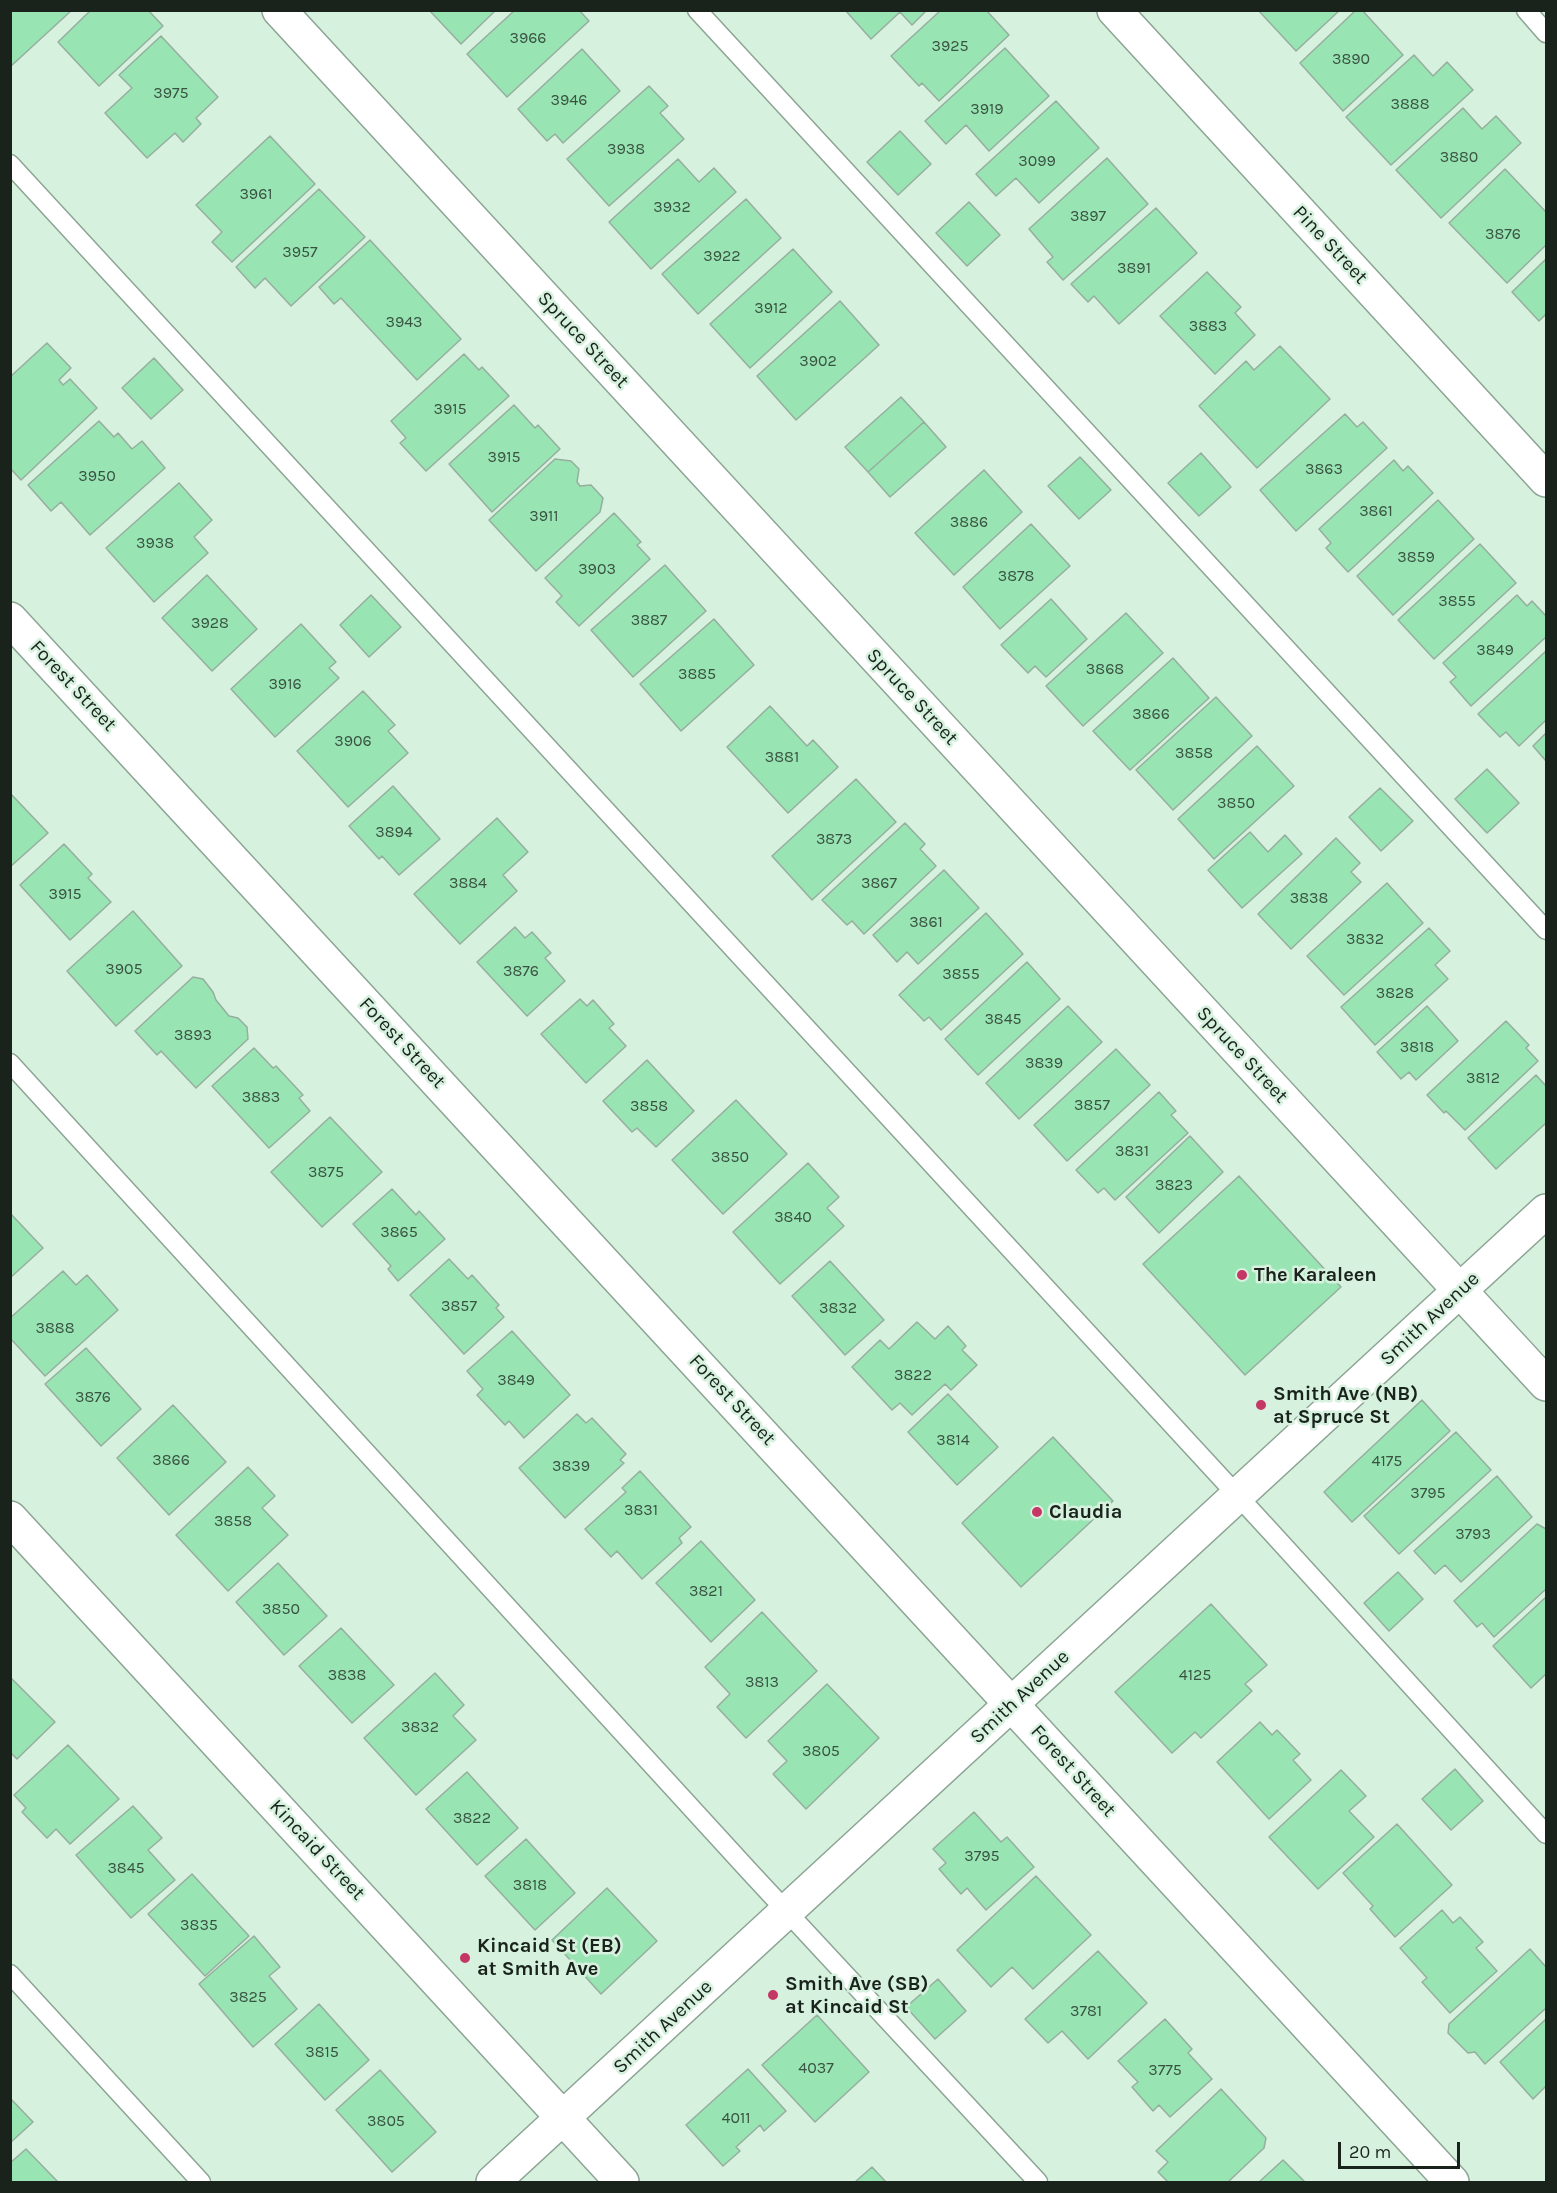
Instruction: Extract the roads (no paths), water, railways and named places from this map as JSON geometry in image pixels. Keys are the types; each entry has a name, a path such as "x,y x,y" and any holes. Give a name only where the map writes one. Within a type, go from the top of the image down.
{"street":[{"name":"Spruce Street","path":"279,10 1546,1384"},
{"name":"Pine Street","path":"1114,10 1546,480"},
{"name":"Forest Street","path":"10,619 1452,2182"},
{"name":"Smith Avenue","path":"493,2182 1546,1211"},
{"name":"Kincaid Street","path":"10,1518 622,2182"}],"lane":[{"path":"697,10 1546,930"},
{"path":"1526,10 1546,33"},
{"path":"10,164 1546,1834"},
{"path":"10,1063 1038,2182"},
{"path":"10,1974 201,2182"}],"place":[{"name":"The Karaleen","path":"1242,1275"},
{"name":"Smith Ave (NB) at Spruce St","path":"1261,1405"},
{"name":"Claudia","path":"1037,1512"},
{"name":"Kincaid St (EB) at Smith Ave","path":"465,1958"},
{"name":"Smith Ave (SB) at Kincaid St","path":"773,1995"}]}
